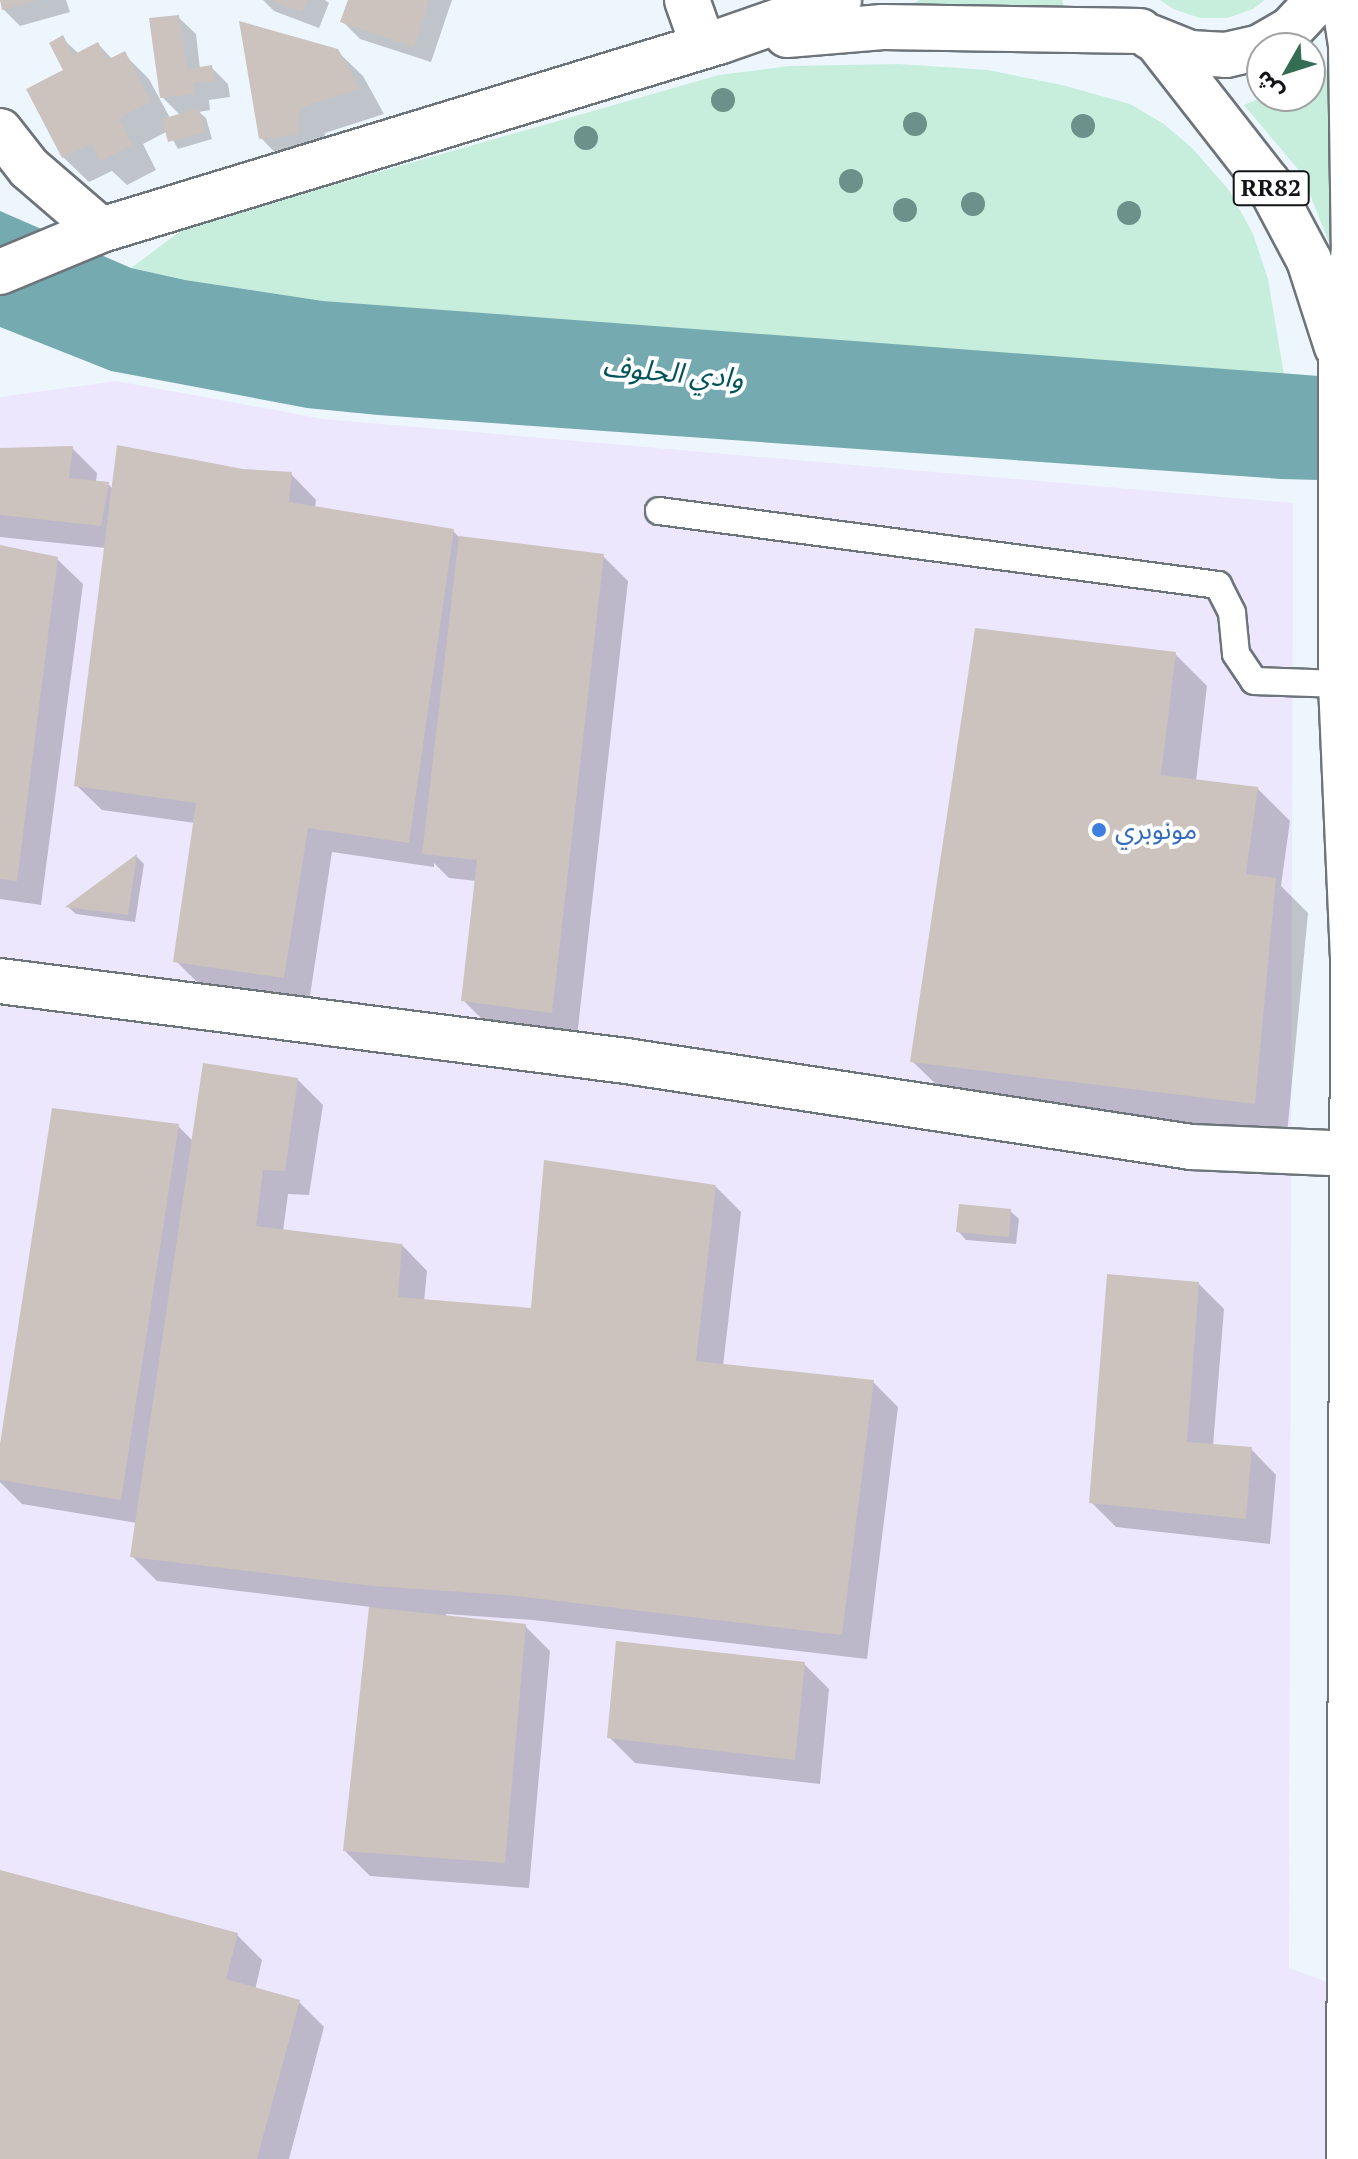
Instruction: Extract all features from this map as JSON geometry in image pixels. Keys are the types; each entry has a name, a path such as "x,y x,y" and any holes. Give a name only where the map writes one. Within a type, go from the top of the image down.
{"main road":[{"path":"687,0 712,43"},
{"path":"0,272 91,234 712,43 839,0"},
{"path":"712,43 883,27 1136,24 1190,53 1226,55 1260,47 1291,29 1318,0"},
{"name":"RR82","path":"1344,0 1354,45 1354,249 1341,361 1341,684 1356,955 1354,1958 1349,2159"},
{"name":"RR82","path":"1136,24 1268,183 1309,260 1341,361"},
{"path":"0,131 29,168 91,234"},
{"path":"0,981 626,1061 1191,1147 1354,1154"}],"lane":[{"path":"659,511 1218,585 1232,613 1236,654 1254,681 1341,684"}],"shaded area":[{"path":"116,381 324,419 1293,503 1289,1968 1358,1993 1358,2159 0,2159 0,397"}],"green space":[{"path":"920,0 1062,0 1065,10 906,7"},
{"path":"1160,0 1265,0 1253,9 1227,18 1200,18 1173,9"},
{"path":"899,64 988,70 1062,85 1130,104 1164,124 1192,148 1229,190 1253,234 1268,279 1284,375 323,301 185,280 131,268 186,227 719,75 789,66"},
{"path":"1330,68 1335,258 1302,174 1250,112 1326,112 1326,70"}],"water":[{"name":"وادي الحلوف","path":"0,211 131,268 185,280 323,301 1358,379 1358,481 1281,479 378,415 307,408 111,371 0,327"}],"building":[{"path":"0,0 35,0 35,1 2,10"},
{"path":"270,0 307,0 302,12"},
{"path":"348,0 429,0 414,47 340,22"},
{"path":"179,15 187,69 212,65 214,81 193,83 194,94 160,98 149,18"},
{"path":"239,21 338,49 360,89 300,108 297,135 259,139"},
{"path":"63,35 73,55 98,42 107,60 125,51 151,102 119,118 132,145 100,161 91,144 62,158 26,89 63,70 49,43"},
{"path":"199,108 205,132 168,142 162,119"},
{"path":"117,445 243,469 292,472 289,502 454,529 409,843 308,828 284,978 173,962 196,803 74,786"},
{"path":"73,446 69,478 109,482 101,526 0,515 0,448"},
{"path":"459,536 604,554 552,1013 461,1001 477,860 422,854"},
{"path":"0,545 58,557 17,881 0,879"},
{"name":"مونوبري","path":"975,628 1176,652 1161,775 1258,787 1246,874 1276,878 1255,1104 910,1062"},
{"path":"137,854 128,915 65,907"},
{"path":"203,1063 298,1078 285,1171 263,1170 256,1226 402,1244 398,1297 531,1308 544,1160 716,1185 696,1361 874,1380 842,1635 507,1595 373,1586 130,1557"},
{"path":"52,1108 179,1124 121,1500 0,1480 0,1444"},
{"path":"959,1204 1011,1209 1009,1237 956,1232"},
{"path":"1107,1274 1199,1282 1187,1442 1252,1447 1246,1519 1089,1503"},
{"path":"369,1607 526,1624 505,1863 343,1851"},
{"path":"616,1641 805,1662 795,1760 607,1738"},
{"path":"0,1870 238,1933 226,1979 300,2000 257,2159 0,2159"}],"place":[{"name":"مونوبري","path":"1099,830"}]}
